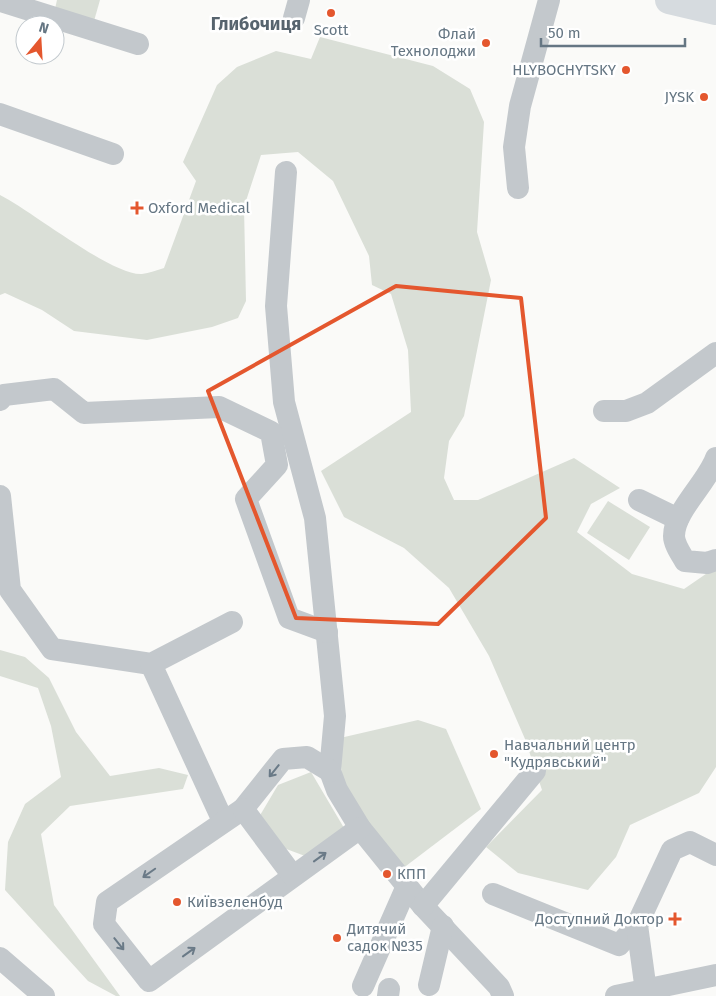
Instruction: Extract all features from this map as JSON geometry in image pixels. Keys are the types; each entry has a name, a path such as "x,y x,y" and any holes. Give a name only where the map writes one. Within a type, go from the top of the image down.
{"main road":[{"path":"669,0 716,11"}],"street":[{"path":"518,188 514,147 520,106 549,0"},
{"path":"1,1 138,44"},
{"path":"0,114 113,154"},
{"path":"286,172 276,306 284,392 315,518 335,716 330,771 337,790 360,828 423,906 499,987 503,996"},
{"path":"604,411 626,412 647,403 716,353"},
{"path":"0,400 4,395 54,389 84,413 219,407 271,432 277,465 246,499 289,618 327,632"},
{"path":"716,458 711,472 677,520 674,538 684,561 707,563 716,560"},
{"path":"0,496 10,590 52,649 150,664 232,622"},
{"path":"639,500 677,520"},
{"path":"150,664 223,822"},
{"path":"330,771 307,757 283,759 243,810 107,902 104,924 149,981 360,828"},
{"path":"423,906 535,771"},
{"path":"243,810 293,876"},
{"path":"493,894 619,945 637,925 672,850 690,842 716,855"},
{"path":"363,986 407,886"},
{"path":"637,925 646,991"},
{"path":"429,985 443,926"},
{"path":"0,958 44,996"},
{"path":"616,996 716,975"}],"highlighted area":[{"path":"396,286 521,298 546,518 438,624 296,618 208,391"}],"shaded area":[{"path":"57,0 100,0 94,21 55,9"},
{"path":"320,37 433,66 470,89 484,122 477,232 491,280 464,416 449,441 444,478 454,500 478,500 574,458 620,488 591,504 577,532 632,574 684,589 716,567 716,767 699,793 630,825 616,857 588,890 518,873 486,847 542,790 525,739 489,656 449,588 404,548 344,517 321,471 411,412 408,350 391,294 372,285 369,256 333,181 298,152 261,155 244,207 246,301 238,318 212,327 147,340 74,331 42,310 5,293 0,295 0,195 112,265 129,272 142,274 164,268 196,181 183,162 217,85 237,67 276,51 311,59"},
{"path":"608,501 650,527 629,560 587,533"},
{"path":"0,650 25,657 49,678 76,732 110,776 159,768 188,775 183,789 70,806 41,834 54,905 120,996 116,996 88,981 5,890 8,842 25,804 61,777 51,726 38,688 0,676"},
{"path":"418,720 446,729 481,809 402,869 342,790 340,738"},
{"path":"311,772 347,833 305,856 281,847 259,817 278,785"}],"place":[{"name":"Scott","path":"331,13"},
{"name":"Флай Технолоджи","path":"486,43"},
{"name":"HLYBOCHYTSKY","path":"626,70"},
{"name":"JYSK","path":"704,97"},
{"name":"Oxford Medical","path":"137,208"},
{"name":"Навчальний центр \"Кудрявський\"","path":"494,754"},
{"name":"КПП","path":"387,874"},
{"name":"Київзеленбуд","path":"177,902"},
{"name":"Доступний Доктор","path":"675,919"},
{"name":"Дитячий садок №35","path":"337,938"}],"district":[{"name":"Глибочиця","path":"256,24"}]}
